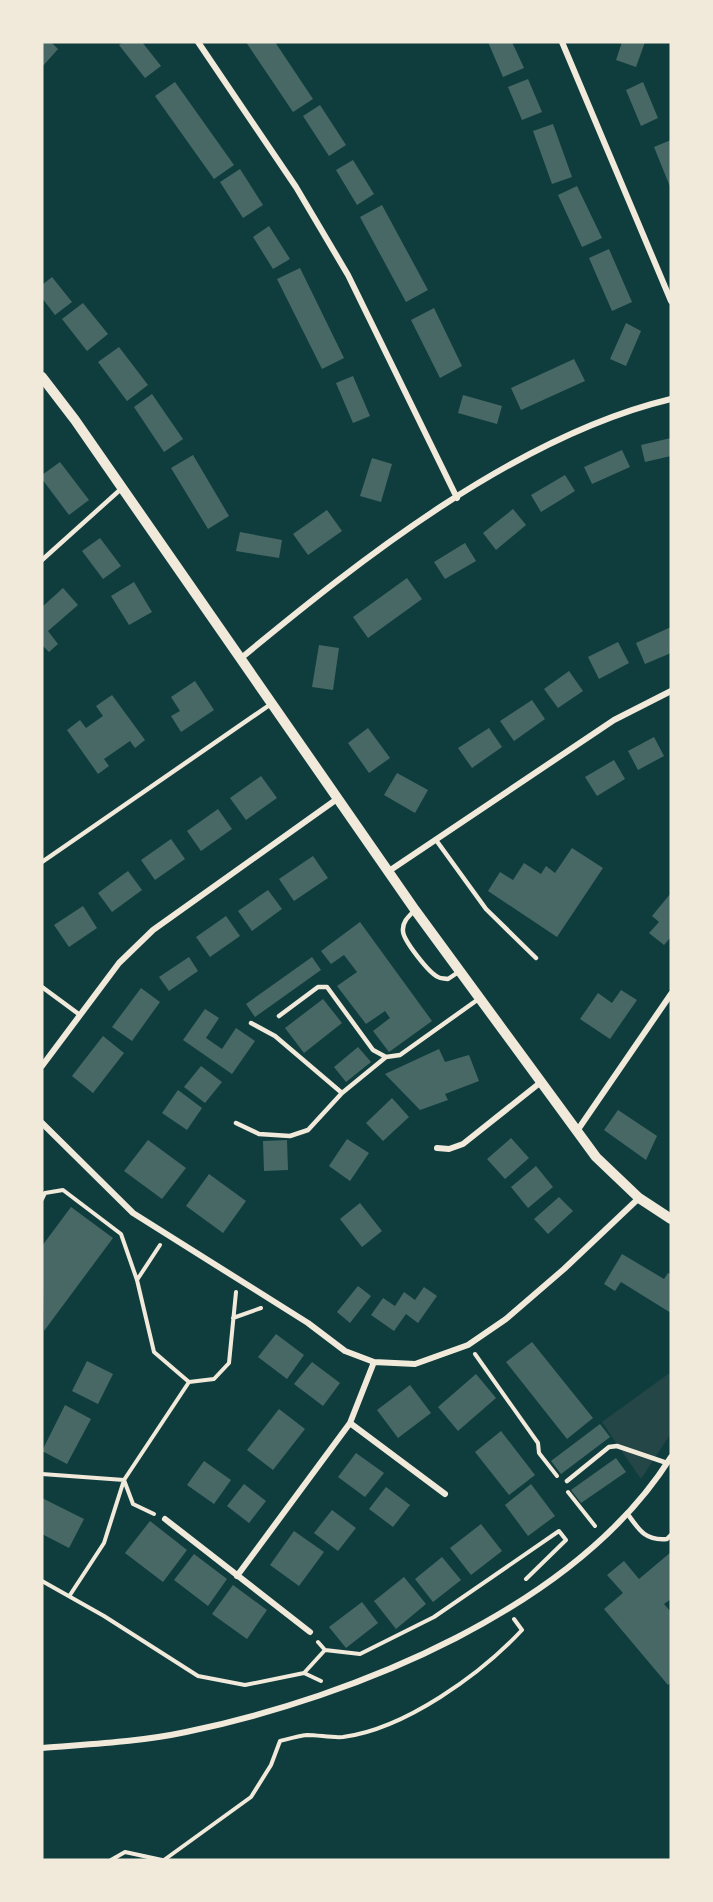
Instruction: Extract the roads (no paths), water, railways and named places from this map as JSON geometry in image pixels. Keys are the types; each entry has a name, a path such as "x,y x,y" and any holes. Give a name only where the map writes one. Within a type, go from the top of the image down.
{"street":[{"path":"198,42 296,187 348,276 457,498"},
{"path":"562,42 671,301"},
{"path":"42,377 75,420 415,910 596,1157 639,1198 671,1219"},
{"path":"240,659 309,602 457,498 543,446 582,427 671,399"},
{"path":"389,871 614,720 671,692"},
{"path":"42,1066 119,963 153,930 337,799"},
{"path":"577,1131 671,994"},
{"path":"437,1148 449,1149 463,1144 542,1082"},
{"path":"42,1123 126,1206 276,1303 345,1351 374,1362 415,1364 468,1345 506,1318 564,1269 639,1198"},
{"path":"237,1576 350,1423 374,1362"},
{"path":"350,1423 445,1494"},
{"path":"42,1748 184,1733 262,1714 338,1689 411,1661 506,1609 603,1537 627,1513 669,1460"},
{"path":"165,1519 310,1632"}],"lane":[{"path":"42,560 121,489"},
{"path":"42,862 272,704"},
{"path":"436,840 486,909 536,958"},
{"path":"415,910 405,920 402,929 404,936 426,967 438,977 448,979 460,971"},
{"path":"42,987 80,1015"},
{"path":"279,1016 318,987 327,987 373,1050 386,1057"},
{"path":"236,1123 259,1134 290,1136 308,1130 342,1093 386,1057 400,1055 480,998"},
{"path":"251,1023 275,1036 342,1093"},
{"path":"567,1481 609,1447 617,1446 669,1460"},
{"path":"627,1513 642,1534 654,1540 667,1539 671,1535"}]}
